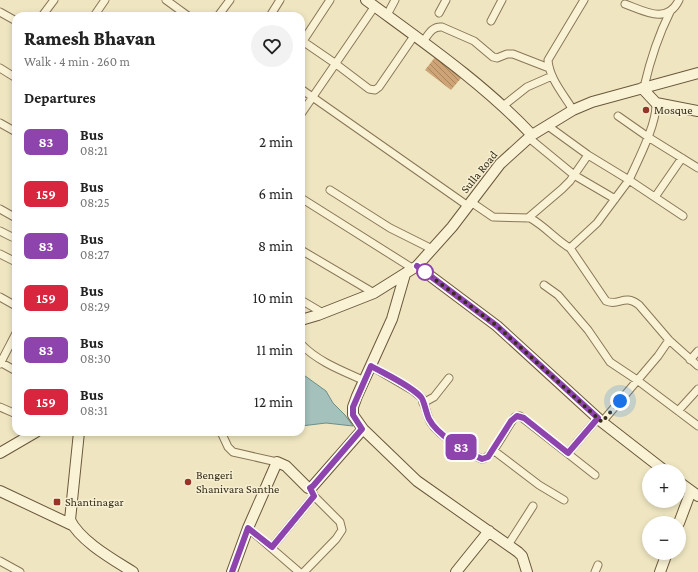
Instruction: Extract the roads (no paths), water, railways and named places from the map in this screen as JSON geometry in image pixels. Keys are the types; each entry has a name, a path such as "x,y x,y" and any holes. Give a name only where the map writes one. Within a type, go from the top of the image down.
{"street":[{"path":"45,12 54,0"},
{"path":"97,12 105,0"},
{"path":"166,0 182,12"},
{"path":"221,12 230,0"},
{"path":"272,12 280,0"},
{"path":"305,36 330,0"},
{"path":"366,0 423,42 503,106 530,137 574,175 615,199"},
{"path":"387,16 395,0"},
{"path":"439,14 446,0"},
{"path":"491,21 502,0"},
{"path":"572,110 548,68 548,60 584,0"},
{"path":"679,0 663,25 651,58 643,88 656,103 698,111"},
{"path":"625,4 650,14 661,15 670,12"},
{"path":"305,108 375,6"},
{"path":"0,12 12,19"},
{"path":"423,42 433,28 437,26 442,27 474,41 493,57 497,58 507,54 513,54 548,68"},
{"path":"305,42 372,91 384,81 414,36"},
{"path":"0,68 12,76"},
{"name":"Sulla Road","path":"305,319 324,313 374,293 411,269 432,249 500,164 530,137 572,110 592,102 698,73"},
{"path":"503,106 527,87 552,76"},
{"path":"305,92 469,204 493,217 528,218 535,221 560,242 570,248 606,301 613,303 627,300 639,305 669,340 698,366"},
{"path":"570,248 597,223 629,180 648,137 656,110 656,103"},
{"path":"618,116 648,137 698,168"},
{"path":"0,123 12,130"},
{"path":"548,126 588,156 629,180 683,216"},
{"path":"528,218 562,189 588,156"},
{"path":"655,197 682,158"},
{"path":"330,190 390,228 432,249"},
{"path":"305,201 497,326 600,420 656,464"},
{"path":"0,209 12,216"},
{"path":"0,231 12,237"},
{"path":"305,252 374,293"},
{"path":"0,254 12,260"},
{"path":"411,269 392,319 353,407 353,415 362,429 417,481 489,530 522,556 527,572"},
{"path":"544,285 558,295 588,330 610,362 637,380 698,426"},
{"path":"0,297 12,304"},
{"path":"305,302 324,313"},
{"path":"12,340 0,363 12,369"},
{"path":"568,453 637,380 658,356 669,340"},
{"path":"305,348 320,360 365,381"},
{"path":"690,360 698,351"},
{"path":"371,366 412,390 422,398 432,424 448,439 482,459 488,457 511,421 517,416 524,418 595,475"},
{"path":"423,403 434,397 449,378"},
{"path":"678,411 698,389"},
{"path":"0,407 12,412"},
{"path":"272,547 312,492 313,486 362,429"},
{"path":"0,453 29,436"},
{"path":"80,436 70,520 76,530 97,548 133,572"},
{"path":"223,436 230,450 233,452 278,462 286,466 340,522 342,530 336,539 304,572"},
{"path":"493,450 539,485 564,500"},
{"path":"232,572 248,528 278,462"},
{"path":"683,516 695,494 686,487"},
{"path":"0,491 72,524"},
{"path":"508,545 533,506"},
{"path":"248,528 300,572"},
{"path":"456,572 489,530"},
{"path":"662,571 665,560"},
{"path":"0,561 20,572"},
{"path":"595,572 598,565"}],"water":[{"path":"305,376 326,391 333,403 353,426 326,423 305,426"}],"place":[{"name":"Mosque","path":"646,110"},
{"name":"Bengeri Shanivara Santhe","path":"188,482"},
{"name":"Shantinagar","path":"57,502"}]}
